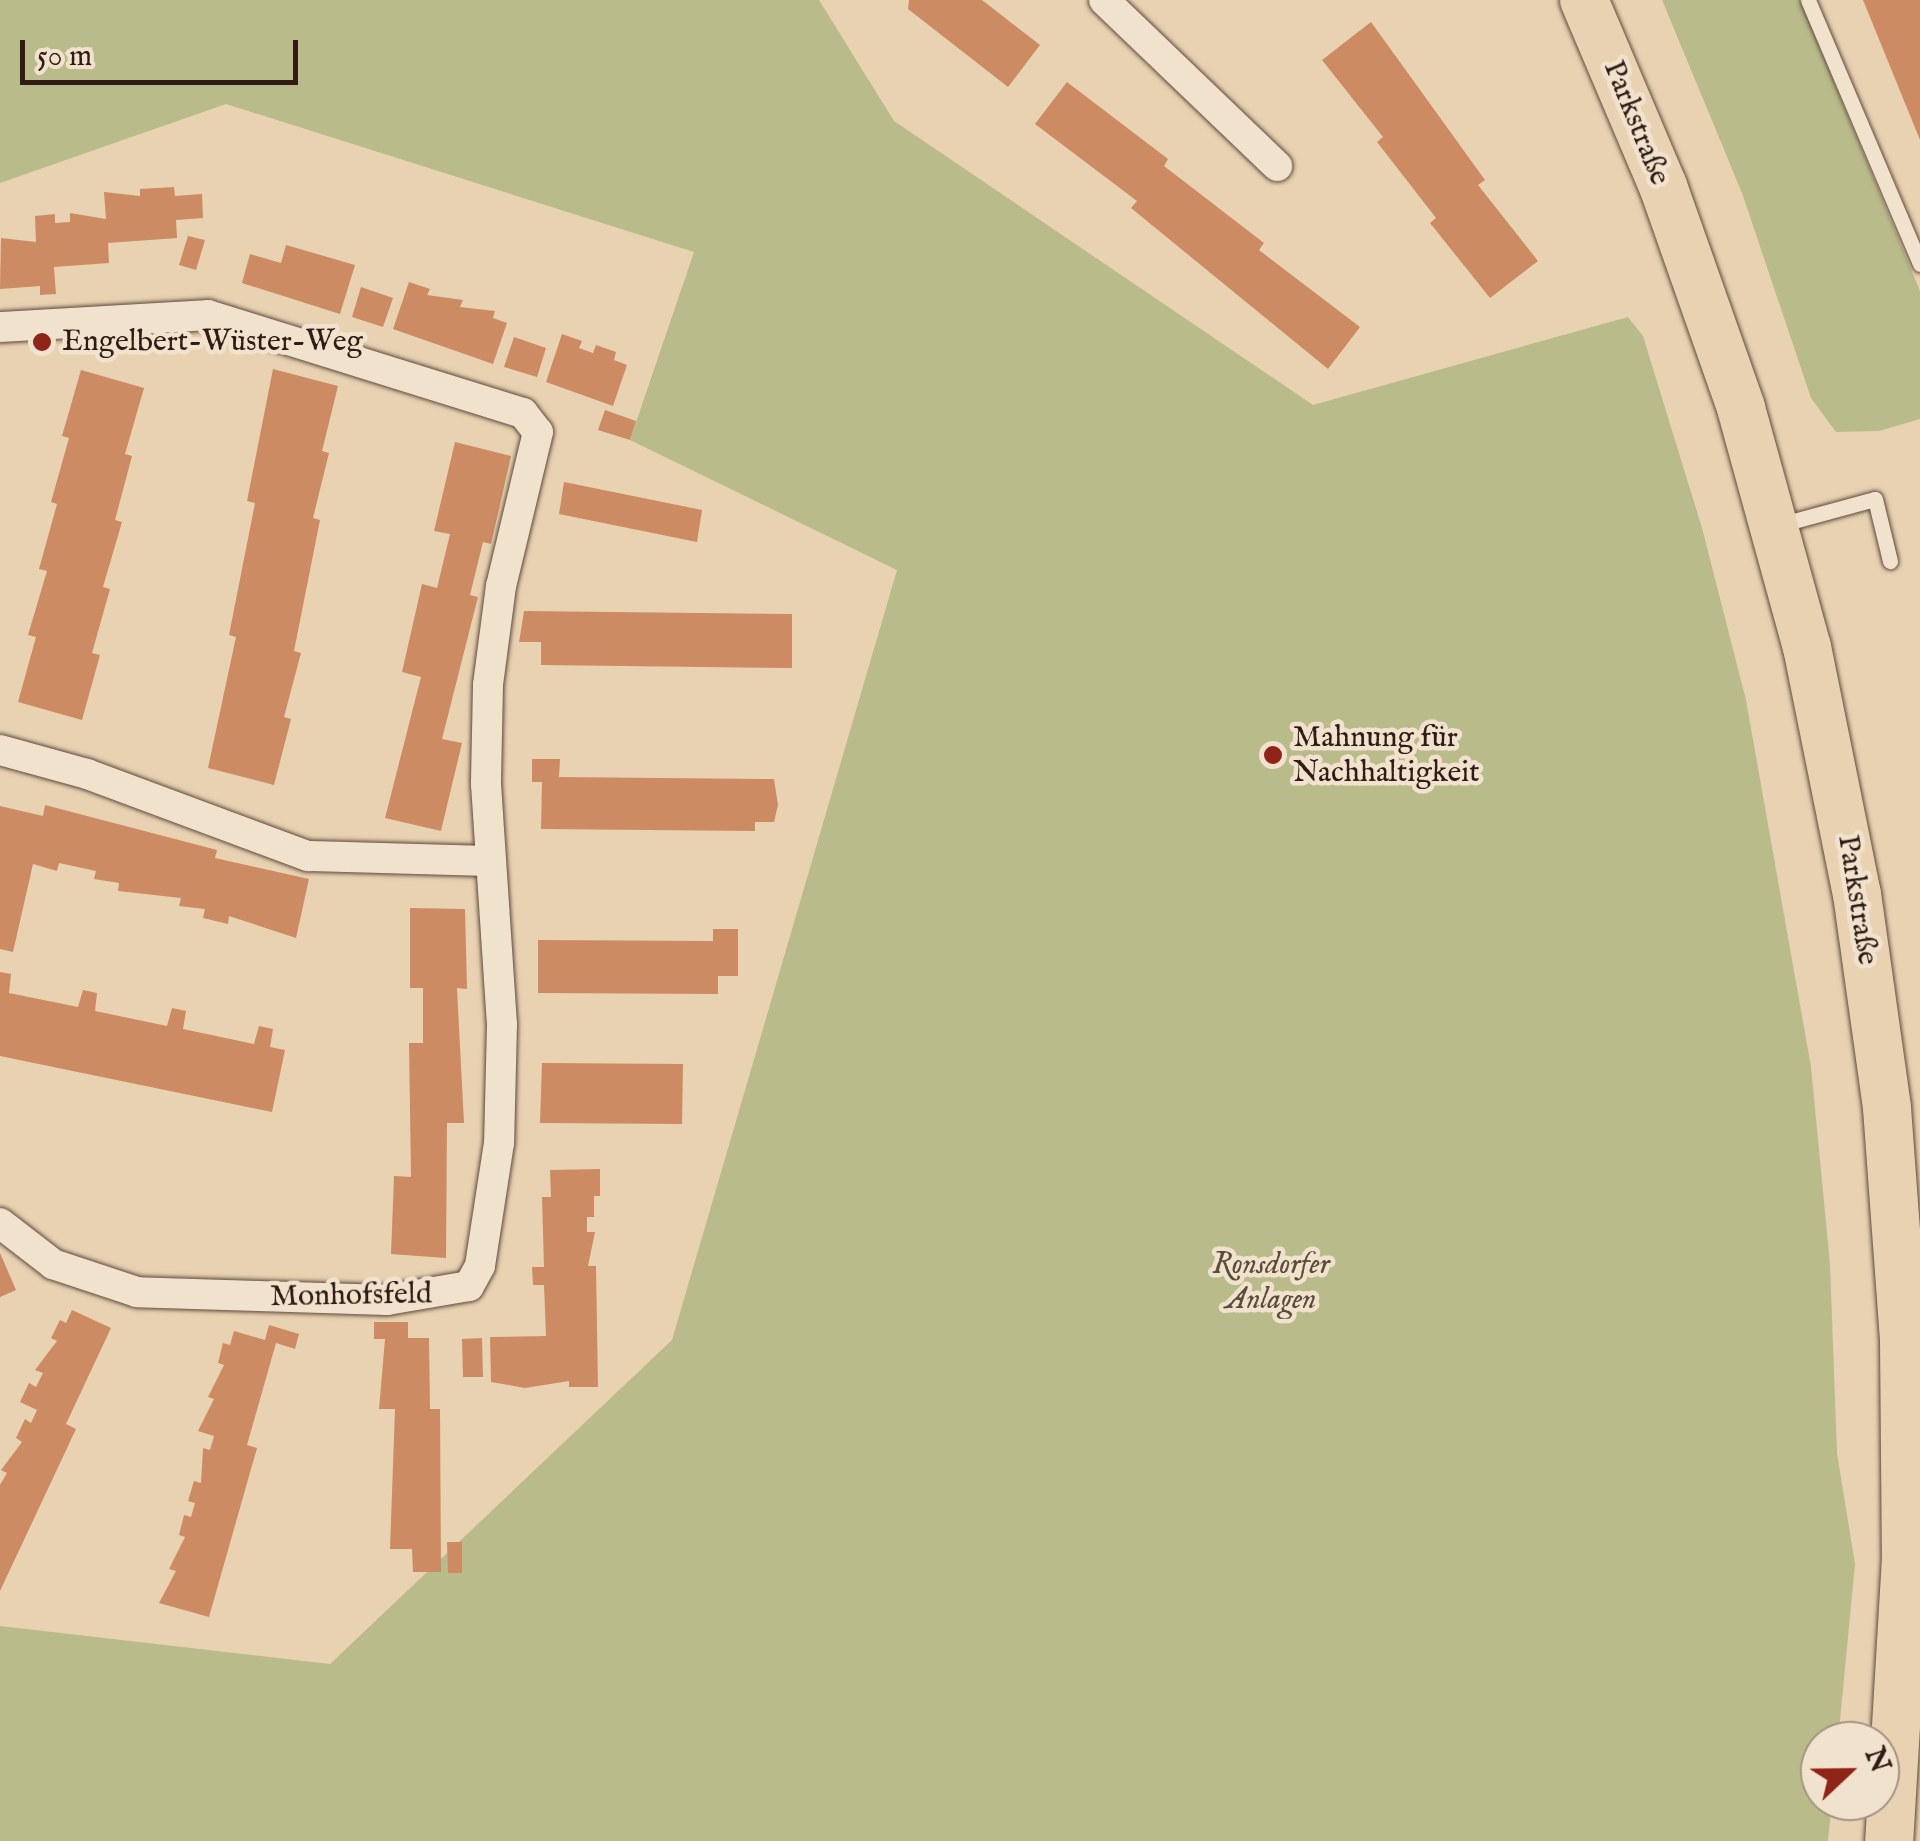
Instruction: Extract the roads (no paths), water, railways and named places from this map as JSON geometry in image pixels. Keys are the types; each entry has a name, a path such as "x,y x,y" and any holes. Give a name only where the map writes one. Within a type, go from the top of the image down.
{"main road":[{"name":"Parkstraße","path":"1584,0 1688,251 1775,526 1826,731 1858,894 1901,1198 1907,1502 1889,1841"}],"street":[{"path":"1104,0 1278,166"},
{"name":"Monhofsfeld","path":"0,327 208,316 523,413 538,432 501,586 491,651 485,734 502,1024 499,1143 480,1266 469,1286 387,1300 138,1292 53,1264 0,1223"},
{"path":"0,750 88,774 308,856 491,861"}],"lane":[{"path":"1808,0 1920,264"},
{"path":"1775,526 1875,498 1890,561"}],"place":[{"name":"Engelbert-Wüster-Weg","path":"42,342"},
{"name":"Mahnung für Nachhaltigkeit","path":"1273,755"}],"park label":[{"name":"Ronsdorfer Anlagen","path":"1271,1282"}]}
